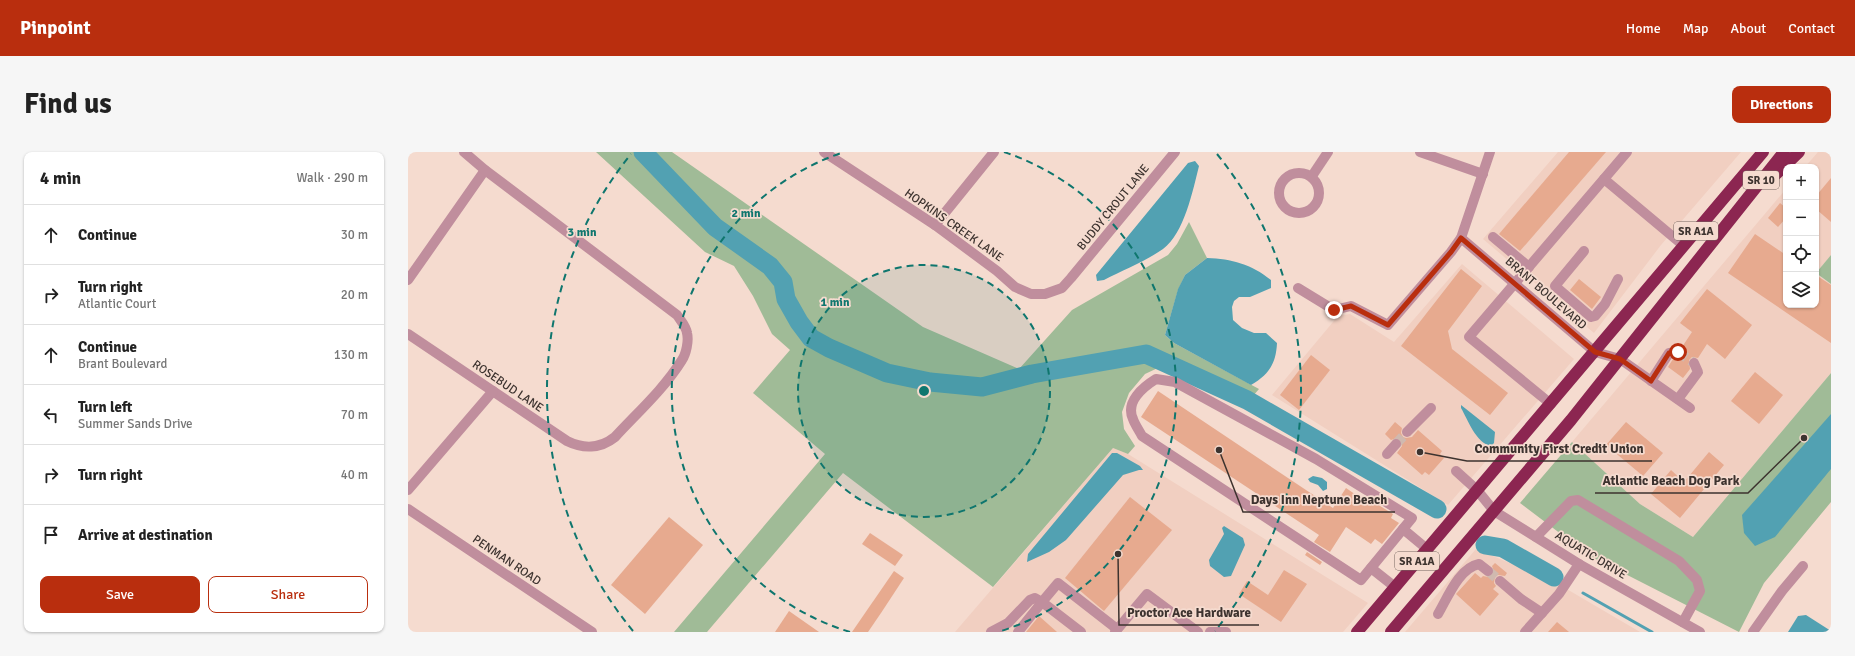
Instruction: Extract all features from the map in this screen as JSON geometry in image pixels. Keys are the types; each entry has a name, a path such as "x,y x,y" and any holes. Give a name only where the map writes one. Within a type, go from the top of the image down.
{"highway":[{"name":"SR A1A","path":"1357,632 1763,152"},
{"name":"SR 10","path":"1738,209 1784,152"},
{"name":"SR A1A","path":"1391,632 1620,359 1738,209 1799,152"}],"street":[{"path":"408,280 484,170 464,152"},
{"name":"HOPKINS CREEK LANE","path":"824,152 935,226 997,271 1015,287 1031,294 1045,294 1062,288 1071,278"},
{"path":"935,226 994,152"},
{"name":"BUDDY CROUT LANE","path":"1071,278 1175,152"},
{"path":"1312,176 1328,152"},
{"path":"1420,152 1483,174"},
{"path":"1298,288 1334,310 1351,306 1388,325 1451,252 1461,238 1490,152"},
{"path":"1550,404 1469,337 1627,152"},
{"name":"ROSEBUD LANE","path":"408,334 575,445 598,446 608,443 663,384 682,360 686,351 688,334 684,324 667,307 484,170"},
{"path":"1298,171 1312,176 1320,188 1318,203 1307,212 1292,213 1281,204 1278,190 1285,177 1298,171"},
{"path":"1604,179 1684,246"},
{"path":"1493,237 1530,267"},
{"name":"BRANT BOULEVARD","path":"1461,238 1595,352 1620,359 1690,408"},
{"path":"1584,251 1555,286 1591,316 1595,316 1605,304 1618,279"},
{"path":"1651,381 1669,353 1678,352"},
{"path":"1678,399 1698,372 1694,363"},
{"path":"1156,379 1175,382 1316,459 1412,518 1370,568 1361,580 1142,436 1132,418 1133,400 1145,386 1156,379"},
{"path":"408,490 493,391"},
{"path":"1407,432 1431,408"},
{"path":"1387,454 1396,444"},
{"name":"AQUATIC DRIVE","path":"1456,471 1477,490 1494,511 1579,564 1700,632"},
{"path":"1536,537 1571,502 1578,500 1665,551 1693,574 1700,586 1700,591 1682,622"},
{"name":"PENMAN ROAD","path":"408,509 592,632"},
{"path":"1403,529 1427,549"},
{"path":"1438,614 1457,581 1472,566 1479,564 1488,571"},
{"path":"1525,632 1559,594 1579,564"},
{"path":"1753,632 1782,591 1803,566"},
{"path":"1370,568 1395,587"},
{"path":"1500,582 1521,599 1542,613"},
{"path":"1018,632 1058,583 1116,631 1147,594 1198,632"},
{"path":"990,632 1008,623 1030,600 1035,598 1081,632"},
{"path":"1210,632 1226,632"}],"shaded area":[{"path":"1558,152 1741,152 1661,245 1594,333 1483,239"},
{"path":"1818,152 1831,152 1831,255 1819,269 1819,164 1808,164"},
{"path":"1783,193 1783,308 1819,308 1819,276 1831,284 1831,373 1693,537 1640,504 1572,442"},
{"path":"1462,264 1574,359 1448,505 1272,395 1338,316 1350,314 1394,342"},
{"path":"1113,448 1128,454 1368,603 1343,632 955,632"},
{"path":"1476,549 1553,581 1640,632 1405,632"}],"green space":[{"path":"596,152 672,152 923,327 1019,369 1072,310 1168,255 1177,244 1189,222 1207,258 1185,275 1178,290 1165,335 1174,343 1259,389 1246,404 1162,366 1145,374 1129,393 1122,412 1124,429 1135,446 1128,454 1113,448 993,587 843,473 707,632 674,632 825,454 753,393 790,350 772,334 753,296 734,266 705,252"},
{"path":"1831,255 1831,284 1819,275 1819,269"},
{"path":"1831,373 1831,502 1764,583 1739,632 1590,556 1520,503 1572,442 1640,504 1693,537"}],"water":[{"path":"1195,161 1199,166 1191,199 1177,233 1170,242 1163,249 1142,261 1104,280 1097,281 1096,275 1188,163"},
{"path":"1207,258 1241,263 1249,266 1271,280 1271,288 1250,297 1239,297 1234,301 1232,307 1233,320 1242,328 1254,333 1266,333 1277,343 1275,357 1270,368 1263,377 1251,385 1174,343 1165,335 1178,289 1185,275"},
{"path":"1461,405 1495,432 1494,443 1491,446 1486,444 1477,436 1461,408"},
{"path":"1831,414 1831,469 1775,537 1755,546 1744,533 1742,515"},
{"path":"1112,453 1117,453 1140,466 1143,470 1123,475 1066,540 1049,552 1027,562 1028,554"},
{"path":"1313,476 1322,478 1327,482 1327,489 1323,491 1318,485 1310,482 1308,479"},
{"path":"1224,526 1243,538 1245,545 1231,576 1224,577 1210,566 1209,560 1224,534 1222,528"},
{"path":"1806,615 1831,632 1788,632 1798,616"}],"building":[{"path":"1569,152 1606,152 1520,251 1499,234"},
{"path":"1831,178 1831,222 1819,212 1819,192"},
{"path":"1780,203 1783,206 1783,221 1778,227 1768,218"},
{"path":"1755,234 1783,253 1783,308 1819,308 1819,277 1831,285 1831,343 1728,273"},
{"path":"1461,269 1482,286 1448,331 1452,349 1508,393 1490,415 1401,346"},
{"path":"1579,279 1601,297 1592,309 1570,290"},
{"path":"1707,289 1752,325 1725,359 1707,344 1698,358 1692,357 1689,360 1690,369 1683,378 1668,367 1673,359 1684,355 1682,347 1692,332 1680,323"},
{"path":"1311,355 1330,370 1299,410 1280,395"},
{"path":"1755,372 1783,395 1759,424 1731,401"},
{"path":"1158,391 1333,508 1346,488 1362,499 1364,496 1393,514 1391,518 1399,523 1382,544 1375,539 1371,544 1346,527 1330,552 1314,542 1319,535 1141,417"},
{"path":"1395,422 1402,428 1401,433 1403,437 1412,437 1418,430 1442,451 1440,454 1444,458 1429,475 1425,472 1422,475 1397,453 1402,446 1401,439 1397,438 1391,440 1385,434"},
{"path":"1626,422 1663,453 1643,476 1606,445"},
{"path":"1709,452 1724,465 1680,518 1651,494 1671,470 1684,482"},
{"path":"1130,497 1172,530 1104,611 1065,578"},
{"path":"669,517 703,545 645,614 611,585"},
{"path":"870,533 903,555 895,566 862,544"},
{"path":"1307,552 1322,562 1320,565 1305,555"},
{"path":"1495,563 1507,573 1505,576 1498,575 1495,577 1494,583 1496,586 1493,589 1499,594 1480,616 1456,594 1475,573 1481,578 1483,576 1488,577 1493,575 1494,572 1492,566"},
{"path":"1284,570 1307,584 1281,622 1239,594 1247,581 1268,595"},
{"path":"894,571 904,578 868,632 852,632"},
{"path":"789,611 819,632 775,632"},
{"path":"1039,616 1057,632 1026,632"},
{"path":"1557,622 1569,632 1548,632"}],"waterway":[{"path":"643,152 715,227 770,266 783,282 786,299 799,322 811,338 829,348 887,373 930,382 982,387 1032,374 1146,354 1247,400 1437,509"},
{"path":"1485,545 1503,548 1554,577"},
{"path":"1583,593 1652,632"}],"tunnel":[{"path":"1678,352 1694,363"},
{"path":"1396,444 1407,432"},
{"path":"1488,571 1500,581"}],"place":[{"name":"Atlantic Beach Dog Park","path":"1804,438"},
{"name":"Days Inn Neptune Beach","path":"1219,450"},
{"name":"Community First Credit Union","path":"1420,452"},
{"name":"Proctor Ace Hardware","path":"1118,554"}],"route":[{"path":"1334,310 1351,306 1388,325 1451,252 1461,238 1595,352 1620,359 1651,381 1669,353 1678,352"}]}
